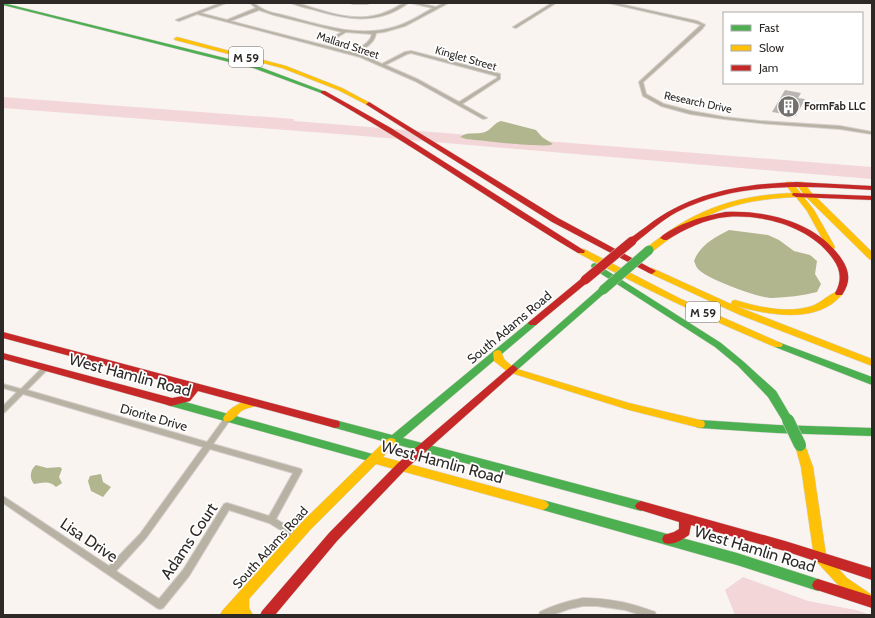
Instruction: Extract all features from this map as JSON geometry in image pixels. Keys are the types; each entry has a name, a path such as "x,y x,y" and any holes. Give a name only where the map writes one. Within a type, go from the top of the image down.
{"main road":[{"name":"M 59","path":"29,3 292,69 348,92 569,228 668,280 767,323 872,363"},
{"name":"M 59","path":"3,4 255,67 292,79 341,100 384,126 541,228 609,267 679,301 770,342 872,381"},
{"path":"3,7 91,26"},
{"path":"668,280 728,301 752,308 775,312 808,310 827,304 836,297 842,289 844,280 843,270 810,210 789,184"},
{"path":"800,184 808,194 872,257"},
{"name":"South Adams Road","path":"227,615 297,536 373,458 585,280 668,214 695,201 742,188 800,184 872,188"},
{"path":"267,615 333,537 421,447 649,250 691,219 720,206 753,198 808,194 872,198"},
{"path":"664,238 689,224 705,218 725,215 745,215 768,218 798,228 818,239 835,254"},
{"path":"541,228 601,271 718,345 741,364 768,390 788,420 800,445 807,466 820,557 825,565 842,581 872,602"},
{"name":"West Hamlin Road","path":"5,336 685,518 820,557 872,574"},
{"path":"498,353 499,361 511,370 648,413 703,424 777,429 872,432"},
{"name":"West Hamlin Road","path":"3,356 668,539 744,561 872,602"},
{"path":"171,403 182,401 189,397 194,392 194,387"},
{"path":"228,418 233,411 241,405 255,403"},
{"path":"668,539 677,537 685,531 685,518"},
{"path":"244,595 242,609 246,615"}],"street":[{"path":"178,20 224,3"},
{"path":"252,3 258,9 345,31 374,32 397,28 446,3"},
{"path":"293,3 360,18 383,15 406,3"},
{"path":"353,3 368,3"},
{"path":"413,3 436,8"},
{"path":"515,27 554,3"},
{"name":"Research Drive","path":"611,3 697,22 703,25 641,82 640,87 643,93 656,102 679,110 713,116 838,127 872,133"},
{"path":"227,21 258,9"},
{"name":"Mallard Street","path":"196,13 351,53 383,65 424,84 486,118"},
{"path":"336,37 345,31"},
{"path":"351,53 372,41 374,32"},
{"name":"Kinglet Street","path":"383,65 406,53 413,52 499,75 499,78 459,104"},
{"path":"3,410 46,368"},
{"name":"Diorite Drive","path":"3,386 298,471 271,520"},
{"path":"110,571 143,536 228,418"},
{"name":"Lisa Drive","path":"3,499 160,605"},
{"name":"Adams Court","path":"160,605 186,573 227,506 271,520 297,536"},
{"path":"544,615 556,609 575,603 599,602 620,604 652,615"}],"shaded area":[{"path":"3,97 294,119 294,121 872,167 872,179 351,135 3,108"},
{"path":"501,121 536,130 542,137 553,144 526,145 466,139 460,137 466,134 485,132"},
{"path":"729,230 768,235 779,240 794,251 810,255 817,261 815,274 821,284 817,292 789,297 765,297 733,287 703,273 697,268 694,261 696,256 708,242"},
{"path":"36,465 47,468 60,467 62,469 59,477 62,483 56,487 51,483 34,484 31,479 31,474 32,469"},
{"path":"101,474 103,482 111,487 103,497 91,491 88,481 90,476"},
{"path":"743,577 808,601 856,610 871,615 735,615 725,590"}],"building":[{"name":"FormFab LLC","path":"785,90 801,93 798,98 805,99 796,116 772,112"}],"traffic: fast":[{"path":"3,4 255,67 323,92"},
{"path":"603,290 649,250"},
{"path":"595,266 718,345 741,364 772,394 788,420"},
{"path":"513,369 603,290"},
{"path":"391,442 533,323"},
{"path":"778,345 872,381"},
{"path":"171,402 376,459"},
{"path":"788,420 800,445"},
{"path":"335,424 641,506"},
{"path":"700,424 777,429 872,432"},
{"path":"543,505 737,559 818,585"}],"traffic: slow":[{"path":"177,39 284,67 340,89 369,104"},
{"path":"789,184 810,210 831,247"},
{"path":"800,184 808,194 872,257"},
{"path":"649,250 667,236 700,215 717,208 753,198 796,195"},
{"path":"581,251 678,301 778,345"},
{"path":"652,271 743,313 872,363"},
{"path":"735,303 776,312 804,311 817,308 828,302 839,293"},
{"path":"498,353 499,361 511,370 629,406 700,424"},
{"path":"228,418 238,408 252,403"},
{"path":"227,615 307,525 391,442"},
{"path":"800,445 807,467 820,557 843,582 872,602"},
{"path":"376,459 543,505"},
{"path":"243,597 242,609 246,615"}],"traffic: jam":[{"path":"323,92 356,110 421,150 516,212 581,251"},
{"path":"369,104 555,220 652,271"},
{"path":"632,241 668,214 697,200 721,192 771,185 822,185 872,188"},
{"path":"796,195 872,198"},
{"path":"664,238 698,221 725,214 750,215 781,221 796,226 809,233 822,241 833,252 844,271 844,283 839,293"},
{"path":"585,280 632,241"},
{"path":"533,323 585,280"},
{"path":"3,335 335,424"},
{"path":"3,356 171,402"},
{"path":"267,615 333,537 402,466 513,369"},
{"path":"173,402 180,401 189,396 194,387"},
{"path":"641,506 785,546 872,574"},
{"path":"668,539 677,537 685,531 685,518"},
{"path":"818,585 872,602"}],"place":[{"name":"FormFab LLC","path":"789,106"}]}
